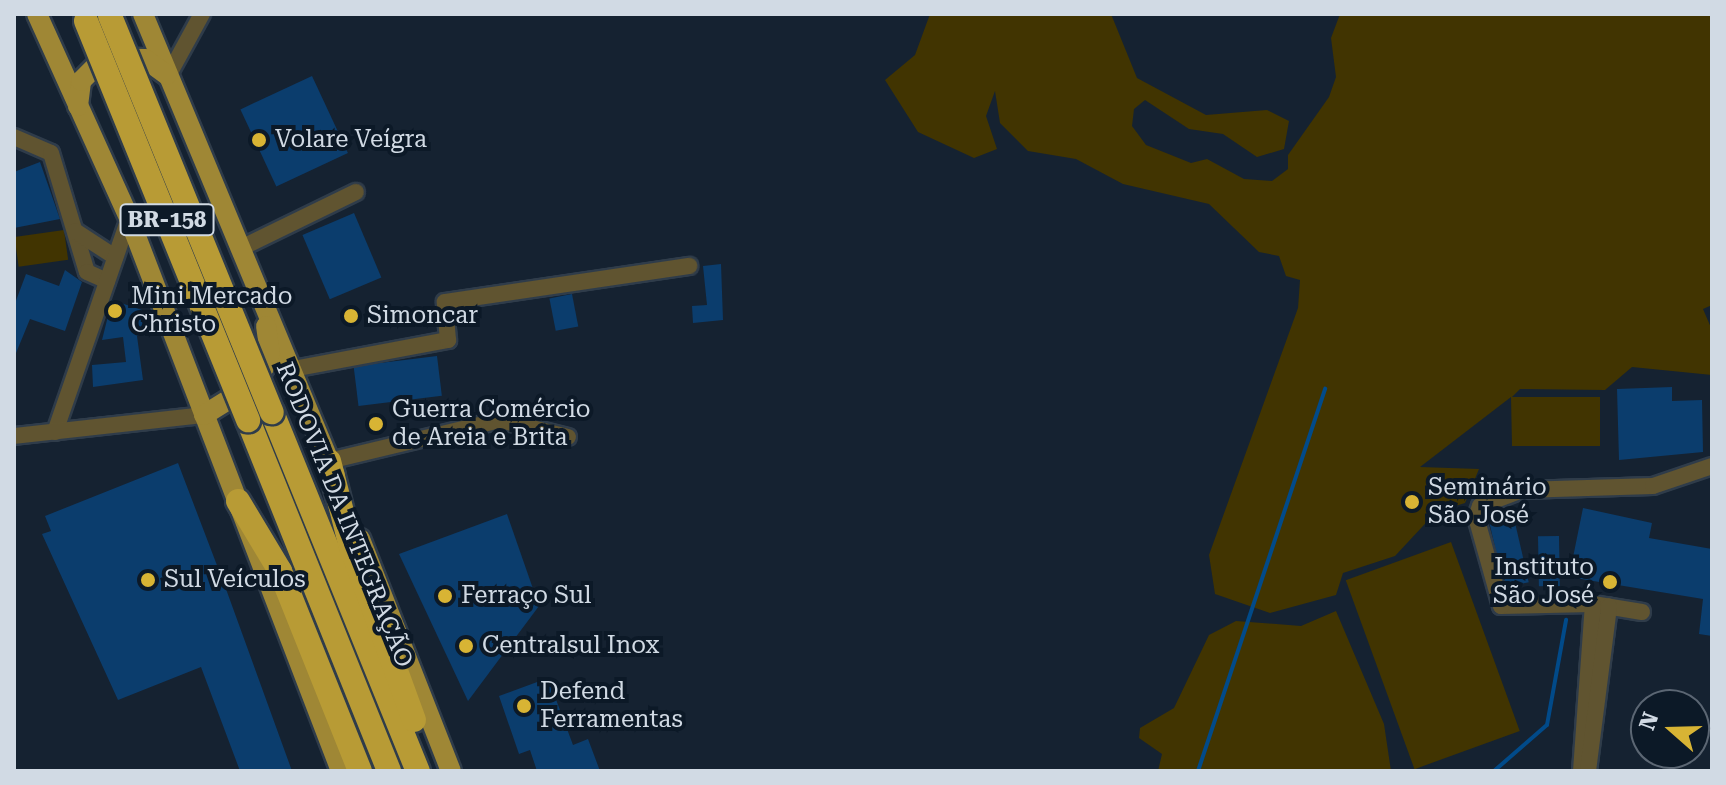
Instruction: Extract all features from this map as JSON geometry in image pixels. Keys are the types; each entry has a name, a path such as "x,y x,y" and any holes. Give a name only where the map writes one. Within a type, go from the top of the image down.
{"highway":[{"name":"RODOVIA DA INTEGRAÇÃO","path":"110,15 418,771"},
{"name":"BR-158","path":"84,18 389,771"},
{"name":"BR-158","path":"329,461 351,547 432,771"},
{"name":"BR-158","path":"238,501 280,571 360,771"}],"main road":[{"name":"BR-158","path":"37,14 129,218 341,771"},
{"name":"BR-158","path":"143,14 264,311 293,369 451,771"},
{"path":"78,106 81,81 104,58 145,59 168,76"},
{"path":"204,415 249,387 263,369 270,354 264,311"}],"street":[{"path":"168,76 202,14"},
{"path":"14,137 51,153 87,272 107,281"},
{"path":"239,249 356,192"},
{"path":"55,432 129,218"},
{"path":"75,231 115,257"},
{"path":"293,369 448,340 445,302 689,266"},
{"path":"14,436 204,415"},
{"path":"329,461 500,420 568,437"},
{"path":"1642,612 1601,605 1501,606 1479,532 1480,506 1522,490 1653,486 1712,466"},
{"path":"1581,771 1601,605"},
{"path":"1588,771 1601,605"}],"shaded area":[{"path":"930,14 1111,14 1137,78 1206,115 1267,110 1289,121 1284,149 1257,157 1223,134 1189,129 1145,100 1134,109 1132,126 1146,145 1191,163 1207,159 1244,179 1272,181 1288,169 1288,155 1329,97 1336,77 1331,38 1340,14 1712,14 1712,305 1703,309 1712,330 1712,375 1632,367 1605,390 1520,389 1512,397 1600,397 1600,446 1512,446 1511,397 1420,467 1479,469 1465,503 1436,512 1395,556 1343,573 1336,595 1270,613 1215,594 1209,555 1298,308 1300,280 1286,276 1279,256 1259,252 1209,204 1123,184 1076,159 1028,151 1000,123 995,91 986,116 997,149 974,158 918,132 885,80 915,55"},
{"path":"64,230 68,260 19,267 14,237"},
{"path":"1451,542 1520,731 1415,769 1346,580"},
{"path":"1336,611 1384,724 1391,771 1158,771 1162,754 1139,738 1140,728 1174,708 1209,635 1236,621 1301,626"}],"building":[{"path":"312,76 348,153 276,186 240,109"},
{"path":"40,162 60,219 14,228 14,172"},
{"path":"354,213 381,277 330,299 302,235"},
{"path":"721,264 723,320 693,323 692,306 707,305 703,266"},
{"path":"65,270 82,282 65,331 30,319 14,358 14,306 26,274 59,286"},
{"path":"572,294 578,326 556,331 549,298"},
{"path":"112,300 145,311 147,334 137,336 143,380 93,387 92,365 126,362 123,337 102,340"},
{"path":"437,356 442,396 359,406 354,366"},
{"path":"1672,387 1672,401 1702,400 1703,452 1619,460 1617,389"},
{"name":"Sul Veículos","path":"178,463 292,771 240,771 201,667 118,700 42,534 51,531 45,516"},
{"path":"1583,508 1652,523 1649,538 1712,549 1712,636 1699,634 1703,599 1569,577"},
{"path":"507,514 539,606 468,701 399,554"},
{"path":"1513,514 1529,582 1504,588 1489,520"},
{"path":"1538,536 1559,536 1560,586 1539,586"},
{"path":"548,678 573,745 588,739 600,771 537,771 530,750 519,754 499,696"}],"waterway":[{"path":"1198,771 1325,389"},
{"path":"1494,771 1547,725 1566,620"}],"place":[{"name":"Volare Veígra","path":"259,140"},
{"name":"Mini Mercado Christo","path":"115,311"},
{"name":"Simoncar","path":"351,316"},
{"name":"Guerra Comércio de Areia e Brita","path":"376,424"},
{"name":"Seminário São José","path":"1412,502"},
{"name":"Sul Veículos","path":"148,580"},
{"name":"Instituto São José","path":"1610,582"},
{"name":"Ferraço Sul","path":"445,596"},
{"name":"Centralsul Inox","path":"466,646"},
{"name":"Defend Ferramentas","path":"524,706"}]}
